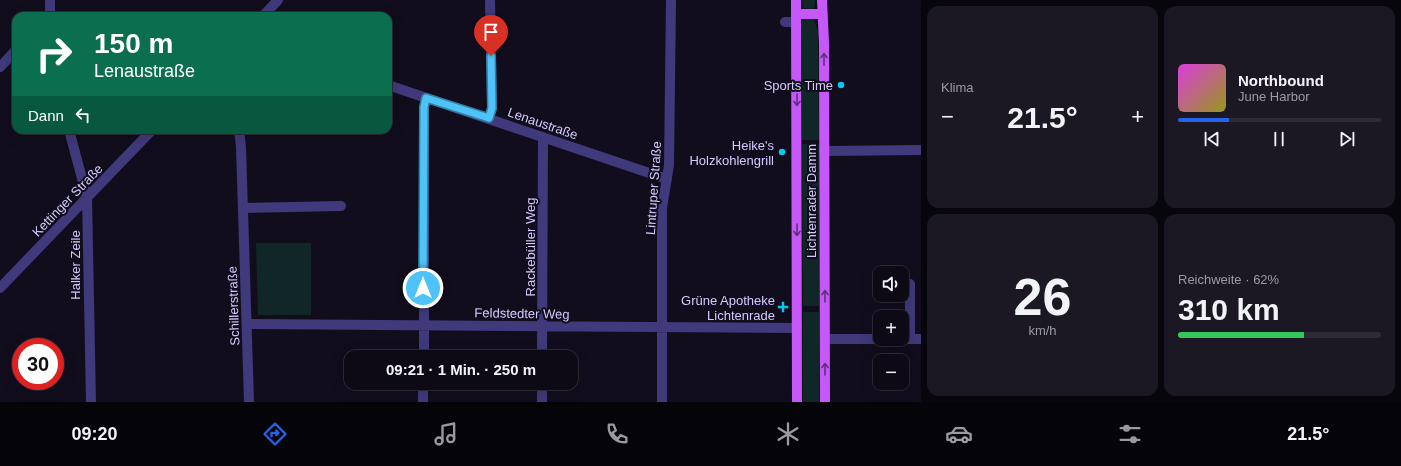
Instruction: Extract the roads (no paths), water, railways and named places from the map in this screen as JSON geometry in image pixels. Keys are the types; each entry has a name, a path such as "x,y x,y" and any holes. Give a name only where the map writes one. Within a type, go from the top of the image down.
{"main road":[{"name":"Lichtenrader Damm","path":"796,0 797,402"},
{"name":"Lichtenrader Damm","path":"822,0 824,43 825,402"},
{"path":"796,18 822,14"}],"street":[{"path":"50,0 50,12"},
{"path":"267,12 278,0"},
{"path":"489,118 492,108 490,0"},
{"name":"Lintruper Straße","path":"662,402 662,208 669,165 671,0"},
{"path":"785,22 796,18"},
{"path":"0,67 12,54"},
{"name":"Lenaustraße","path":"392,86 667,179"},
{"path":"424,350 424,107 426,98"},
{"name":"Halker Zeile","path":"71,134 87,197 91,402"},
{"name":"Kettinger Straße","path":"0,288 148,134"},
{"name":"Schillerstraße","path":"240,134 247,324 248,402"},
{"name":"Rackebüller Weg","path":"542,350 543,137"},
{"path":"824,151 921,150"},
{"path":"243,208 341,206"},
{"path":"910,284 910,339"},
{"name":"Feldstedter Weg","path":"247,324 797,328"},
{"path":"825,339 921,339"},
{"path":"423,390 423,402"},
{"path":"542,390 542,402"}],"place":[{"name":"Sports Time","path":"841,85"},
{"name":"Heike's Holzkohlengrill","path":"782,152"},
{"name":"Grüne Apotheke Lichtenrade","path":"783,307"}]}
